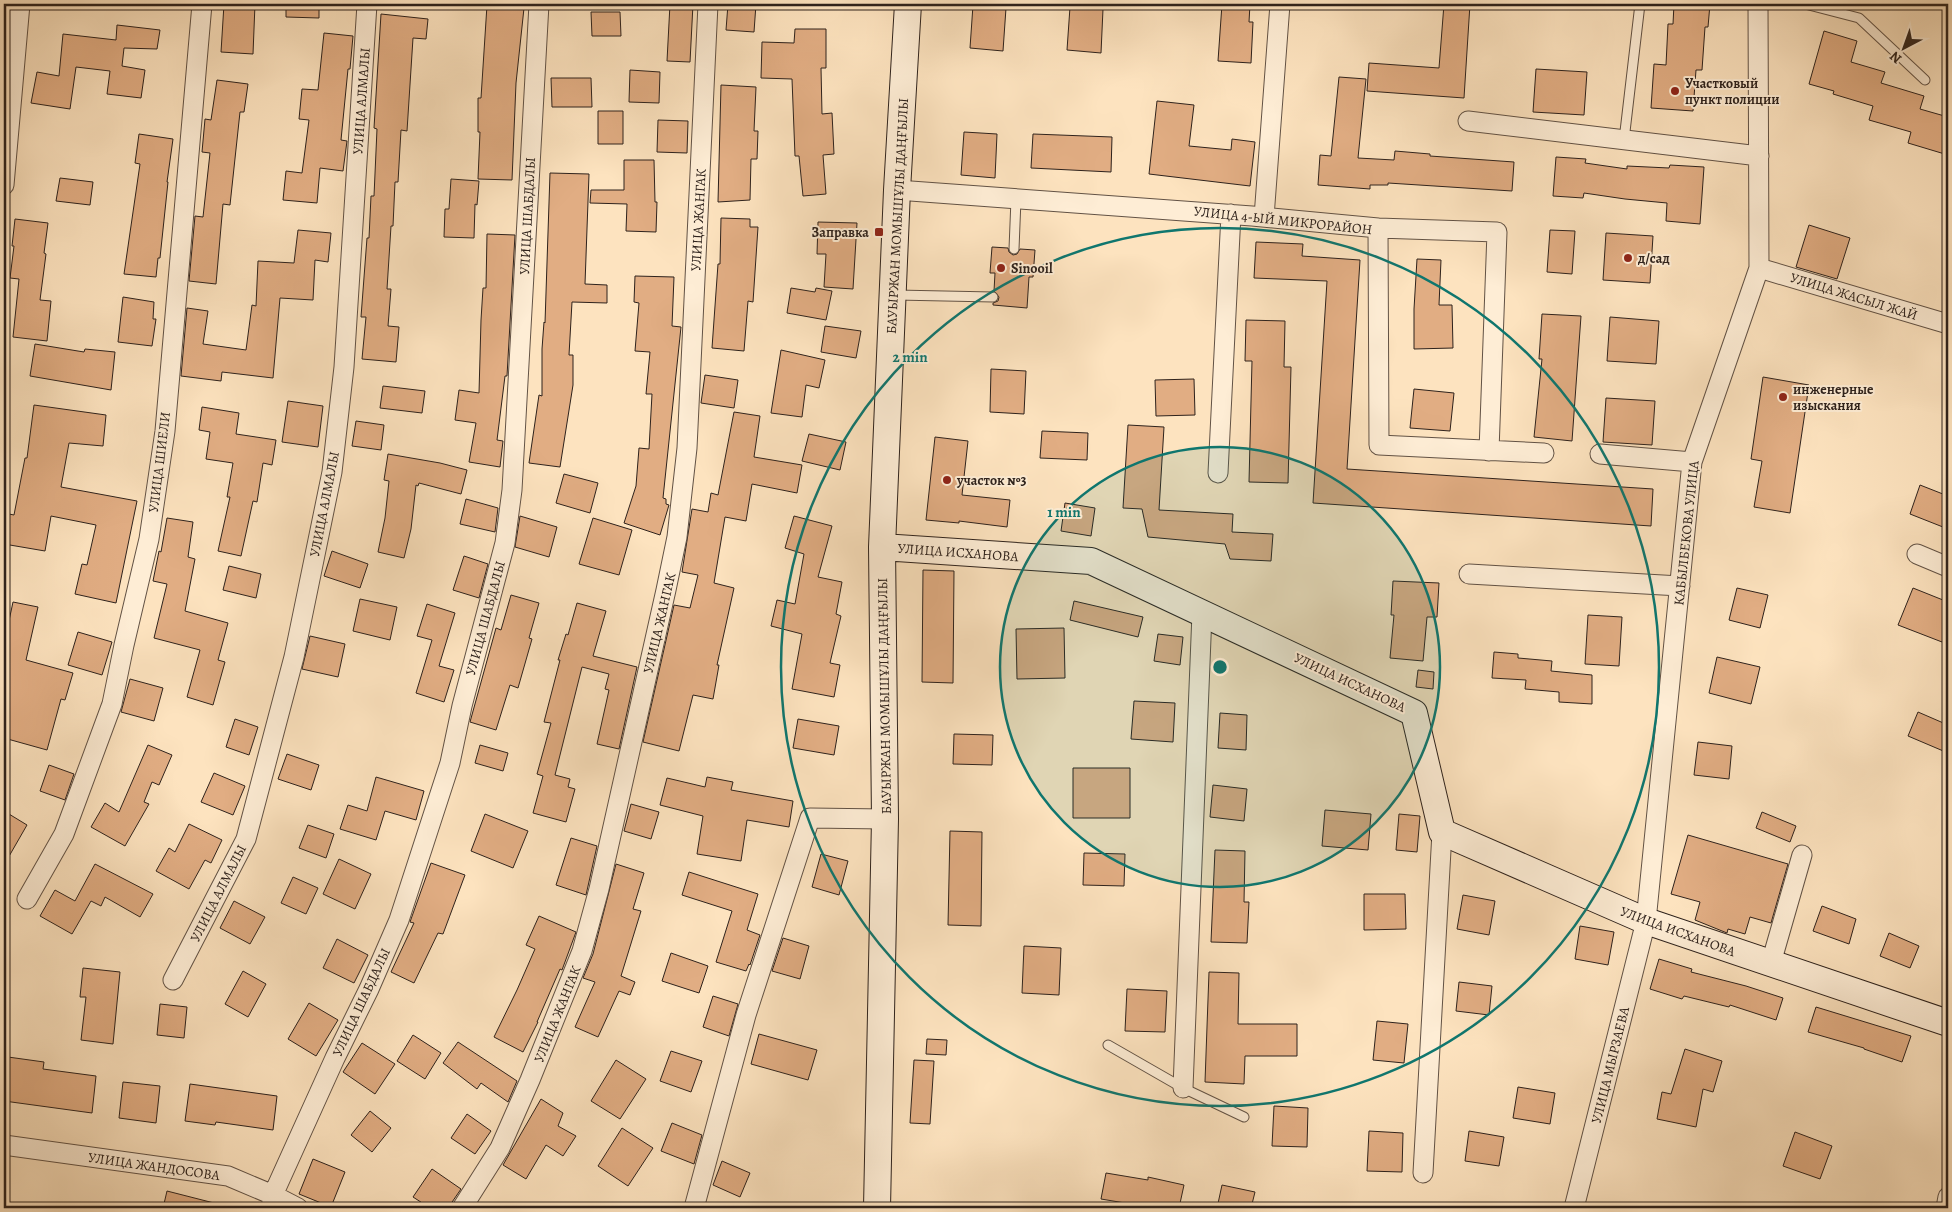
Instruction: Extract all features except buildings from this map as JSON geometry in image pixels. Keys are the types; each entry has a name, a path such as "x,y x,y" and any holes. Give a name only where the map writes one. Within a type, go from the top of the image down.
{"main road":[{"name":"БАУЫРЖАН МОМЫШҰЛЫ ДАҢҒЫЛЫ","path":"878,1208 885,819 882,547 897,190 908,4"},
{"name":"УЛИЦА ИСХАНОВА","path":"882,547 1091,560 1414,713 1442,832 1646,921 1948,1023"}],"street":[{"path":"4,185 20,4"},
{"name":"УЛИЦА ШИЕЛИ","path":"27,899 64,834 112,704 124,645 150,539 165,431 202,4"},
{"name":"УЛИЦА АЛМАЛЫ","path":"173,980 246,839 294,657 332,472 344,367 367,4"},
{"name":"УЛИЦА ШАБДАЛЫ","path":"272,1202 335,1058 369,990 399,920 450,763 462,706 505,543 512,490 539,4"},
{"name":"УЛИЦА ЖАНГАК","path":"462,1208 500,1148 552,1028 582,951 599,889 677,537 687,448 708,4"},
{"path":"1264,217 1280,4"},
{"name":"КАБЫЛБЕКОВА УЛИЦА","path":"1646,921 1692,462 1759,268 1758,4"},
{"path":"1468,121 1758,156"},
{"name":"УЛИЦА 4-ЫЙ МИКРОРАЙОН","path":"897,190 1232,214 1378,228 1379,445 1544,453"},
{"path":"1218,473 1232,214"},
{"path":"1378,228 1497,232 1489,451"},
{"name":"УЛИЦА ЖАСЫЛ ЖАЙ","path":"1759,268 1948,324"},
{"path":"1600,454 1692,462"},
{"path":"1917,554 1948,567"},
{"path":"1469,574 1680,586"},
{"path":"1183,1088 1202,613"},
{"path":"694,1208 746,1015 810,818 885,819"},
{"path":"1423,1173 1442,832"},
{"path":"1771,963 1802,855"},
{"name":"УЛИЦА МЫРЗАЕВА","path":"1574,1208 1646,921"},
{"name":"УЛИЦА ЖАНДОСОВА","path":"4,1145 228,1176 272,1202 298,1208"},
{"path":"1946,1208 1948,1196"}],"lane":[{"path":"1624,140 1640,4"},
{"path":"1805,4 1859,18 1925,80"},
{"path":"1014,249 1016,199"},
{"path":"893,295 993,297"},
{"path":"1108,1045 1183,1088 1244,1117"}],"place":[{"name":"Участковый пункт полиции","path":"1675,91"},
{"name":"Заправка","path":"879,232"},
{"name":"д/сад","path":"1628,258"},
{"name":"Sinooil","path":"1001,268"},
{"name":"инженерные изыскания","path":"1783,397"},
{"name":"участок №3","path":"947,480"}]}
